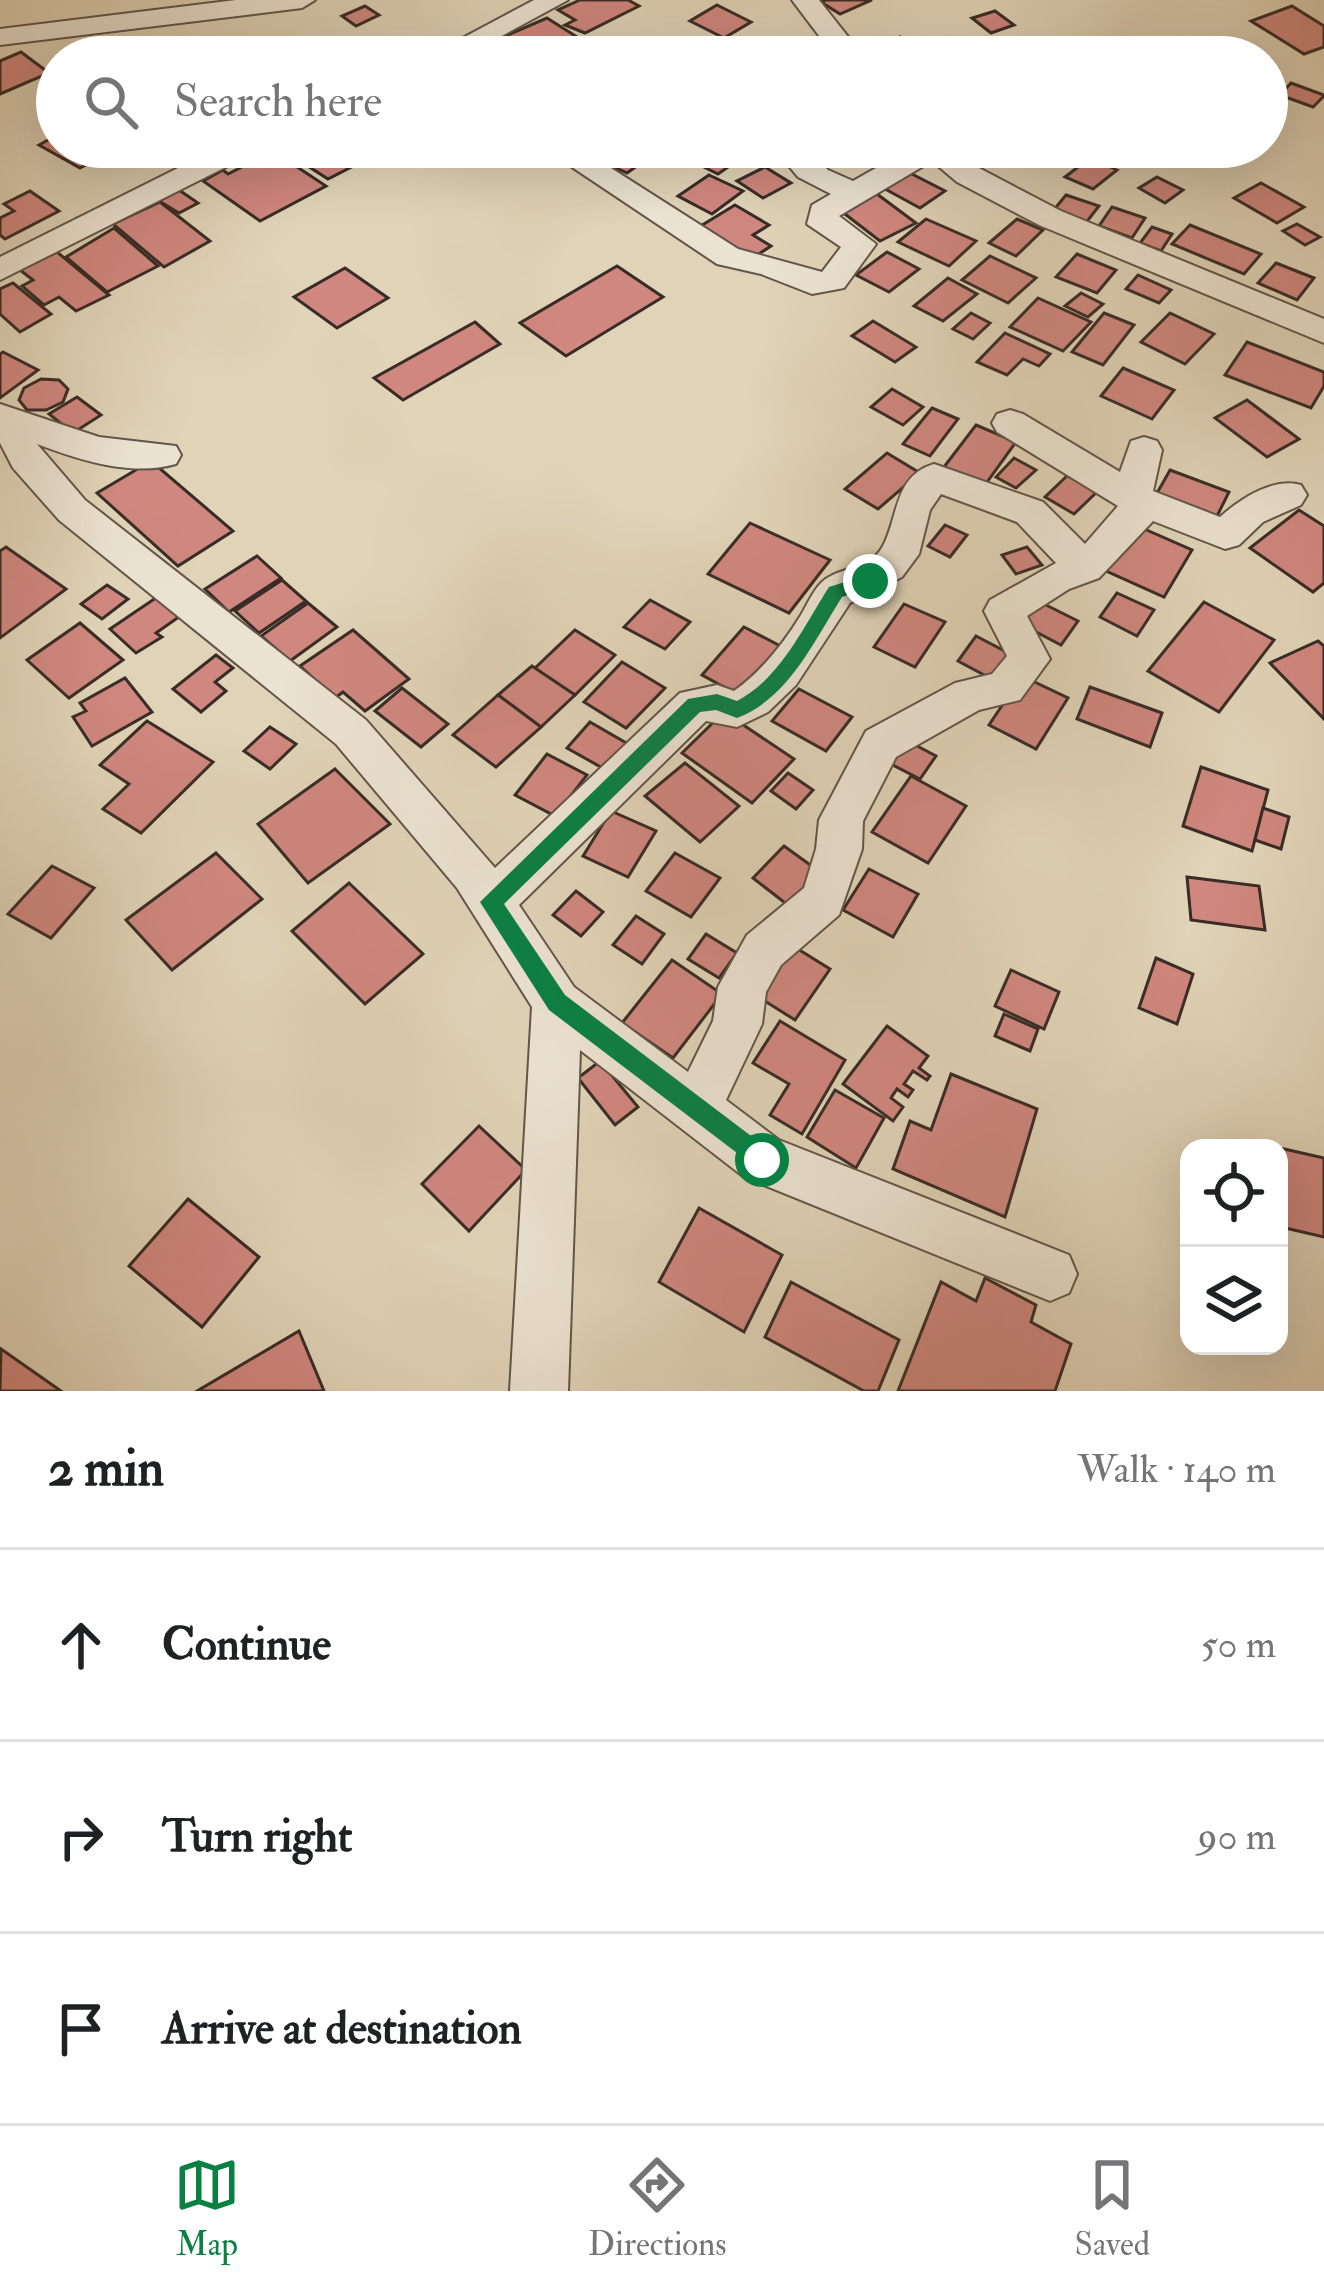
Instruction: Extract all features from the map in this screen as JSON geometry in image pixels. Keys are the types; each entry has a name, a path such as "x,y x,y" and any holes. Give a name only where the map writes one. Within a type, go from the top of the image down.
{"street":[{"path":"0,37 302,0"},
{"path":"483,36 555,0"},
{"path":"805,0 833,36"},
{"path":"0,270 202,168"},
{"path":"590,168 728,256 769,265 812,283 832,281 860,244 823,224 823,212 898,168"},
{"path":"807,168 832,186 856,192"},
{"path":"959,168 1050,218 1324,332"},
{"path":"3,417 108,454 163,455"},
{"path":"3,417 26,459 72,511 351,732 491,902 557,1003 762,1160 1050,1274"},
{"path":"1010,423 1136,499 1225,535 1250,512 1288,495"},
{"path":"696,1108 737,1024 742,987 764,950 823,900 839,849 841,820 880,744 970,695 1005,688 1029,659 1004,611 1055,578 1084,568 1138,514 1144,451"},
{"path":"491,902 695,705 717,702 737,710 760,698 791,663 836,592 870,581 895,565 907,541 912,510 934,477 1030,512 1084,568"},
{"path":"539,1391 557,1003"}],"building":[{"path":"580,0 628,0 639,6 585,33 565,25 575,20 558,10"},
{"path":"872,0 840,14 821,2"},
{"path":"717,5 751,22 720,36 690,21"},
{"path":"365,6 379,15 356,26 342,16"},
{"path":"1292,6 1324,26 1324,47 1304,54 1288,44 1288,36 1275,36 1251,21"},
{"path":"995,11 1014,25 991,33 972,18"},
{"path":"547,18 575,36 506,36"},
{"path":"21,52 36,63 36,79 0,94 0,61"},
{"path":"1291,83 1324,96 1313,107 1288,98"},
{"path":"240,168 299,168 326,186 260,221 203,181 223,170 228,174"},
{"path":"311,168 349,168 328,179"},
{"path":"767,168 791,183 763,198 737,181"},
{"path":"1077,168 1117,170 1093,189 1065,177"},
{"path":"910,173 945,191 920,208 885,189"},
{"path":"709,175 743,191 712,214 678,196"},
{"path":"1157,177 1183,190 1165,203 1139,188"},
{"path":"1261,183 1304,207 1277,223 1234,198"},
{"path":"179,190 198,203 179,213 159,201"},
{"path":"30,191 59,211 5,239 0,235 0,218 14,211 4,204"},
{"path":"877,194 916,223 880,241 841,211"},
{"path":"1066,195 1099,206 1085,224 1052,212"},
{"path":"160,202 210,241 164,267 113,224"},
{"path":"735,205 769,225 753,235 771,246 751,259 699,227"},
{"path":"1112,207 1145,218 1132,238 1099,226"},
{"path":"926,219 976,241 949,266 898,242"},
{"path":"1017,219 1043,230 1016,256 989,243"},
{"path":"1297,224 1320,237 1305,245 1283,231"},
{"path":"1190,225 1261,254 1244,274 1172,244"},
{"path":"1152,227 1172,234 1161,251 1140,243"},
{"path":"114,228 158,266 107,292 66,257"},
{"path":"57,252 109,295 76,311 59,297 44,305 22,286 33,280 20,270"},
{"path":"887,252 919,269 889,292 856,275"},
{"path":"1077,254 1116,270 1097,293 1056,277"},
{"path":"990,256 1036,278 1008,303 962,280"},
{"path":"1276,263 1314,278 1297,300 1258,283"},
{"path":"617,266 663,297 566,356 520,323"},
{"path":"345,268 388,298 337,328 294,297"},
{"path":"1138,275 1171,290 1159,303 1126,289"},
{"path":"948,278 977,294 943,321 914,306"},
{"path":"13,283 51,314 20,332 0,314 0,289"},
{"path":"1081,293 1103,304 1088,317 1065,306"},
{"path":"1038,298 1091,322 1063,351 1010,327"},
{"path":"971,313 990,323 973,339 953,329"},
{"path":"1104,313 1134,325 1103,365 1072,352"},
{"path":"1170,313 1214,334 1185,364 1141,342"},
{"path":"873,321 916,347 895,362 852,336"},
{"path":"475,322 500,344 403,400 374,378"},
{"path":"1005,333 1050,354 1039,366 1023,359 1007,375 977,362"},
{"path":"1247,342 1324,372 1324,386 1311,408 1225,375"},
{"path":"0,354 38,370 0,398"},
{"path":"1123,368 1174,390 1152,419 1101,396"},
{"path":"41,379 59,380 68,389 63,402 46,410 27,410 19,400 24,388"},
{"path":"892,389 923,407 903,425 871,407"},
{"path":"77,397 101,415 73,433 49,414"},
{"path":"1247,400 1299,439 1267,457 1215,418"},
{"path":"932,408 958,419 930,456 903,444"},
{"path":"976,425 1016,442 985,485 944,467"},
{"path":"887,453 920,473 878,509 845,489"},
{"path":"1014,458 1036,470 1016,488 996,477"},
{"path":"151,461 233,531 178,566 97,493"},
{"path":"1170,470 1229,492 1216,518 1156,495"},
{"path":"1071,472 1100,489 1074,514 1045,497"},
{"path":"1299,510 1324,526 1324,583 1313,592 1250,548"},
{"path":"750,523 830,560 789,613 708,574"},
{"path":"1133,524 1192,550 1164,597 1104,570"},
{"path":"945,525 967,535 950,557 928,546"},
{"path":"6,547 66,589 0,638 0,551"},
{"path":"1027,547 1042,565 1016,574 1002,555"},
{"path":"257,556 281,578 229,612 205,589"},
{"path":"282,580 306,601 259,633 235,611"},
{"path":"107,585 128,599 102,619 81,604"},
{"path":"163,593 186,612 156,633 162,637 136,653 110,629"},
{"path":"1117,593 1154,610 1137,636 1100,617"},
{"path":"650,600 690,622 665,649 624,627"},
{"path":"1038,601 1078,621 1061,645 1021,624"},
{"path":"1204,602 1274,640 1219,712 1148,671"},
{"path":"308,603 337,627 290,661 261,636"},
{"path":"904,604 945,622 915,667 874,647"},
{"path":"80,623 123,660 69,698 27,660"},
{"path":"744,627 790,651 748,700 702,675"},
{"path":"353,630 409,679 365,711 343,692 335,698 300,666"},
{"path":"575,630 615,655 575,695 534,669"},
{"path":"976,636 1020,659 1001,684 958,661"},
{"path":"1318,641 1324,646 1324,719 1270,663"},
{"path":"216,655 233,668 215,682 226,691 201,712 173,689"},
{"path":"622,662 665,688 626,728 584,702"},
{"path":"532,666 575,695 541,727 498,695"},
{"path":"1022,676 1068,698 1036,749 989,725"},
{"path":"125,678 152,712 92,746 73,717 86,711 80,703"},
{"path":"1090,687 1162,713 1150,747 1077,719"},
{"path":"402,688 448,724 421,747 375,711"},
{"path":"799,689 852,717 826,751 772,721"},
{"path":"498,695 541,727 496,767 453,735"},
{"path":"724,712 794,759 752,803 682,753"},
{"path":"147,721 213,762 141,833 103,809 129,784 100,765"},
{"path":"590,722 628,744 606,770 567,748"},
{"path":"270,727 296,744 270,769 244,751"},
{"path":"902,738 936,756 920,779 885,761"},
{"path":"547,754 587,775 555,816 515,795"},
{"path":"685,763 739,806 700,842 645,796"},
{"path":"1201,767 1268,790 1252,851 1183,826"},
{"path":"335,769 390,824 308,883 258,824"},
{"path":"788,773 813,790 796,809 771,791"},
{"path":"911,776 966,806 928,863 872,832"},
{"path":"1263,808 1289,817 1281,849 1255,840"},
{"path":"611,811 656,831 628,877 583,856"},
{"path":"784,846 820,872 789,906 753,878"},
{"path":"216,853 262,899 172,970 126,920"},
{"path":"675,853 720,878 691,917 646,891"},
{"path":"52,866 94,888 51,938 8,914"},
{"path":"869,869 918,894 893,937 843,910"},
{"path":"1187,877 1259,886 1265,930 1191,920"},
{"path":"349,883 423,954 365,1004 292,931"},
{"path":"576,891 603,912 581,936 553,915"},
{"path":"636,916 664,934 642,964 613,945"},
{"path":"706,934 737,953 719,978 688,959"},
{"path":"793,946 830,969 795,1020 757,996"},
{"path":"1156,958 1193,974 1177,1024 1139,1008"},
{"path":"672,960 722,994 673,1058 622,1023"},
{"path":"1011,970 1059,992 1044,1029 995,1006"},
{"path":"1004,1014 1038,1029 1030,1051 995,1036"},
{"path":"780,1021 845,1060 802,1134 770,1115 789,1084 753,1063"},
{"path":"887,1026 928,1056 919,1068 930,1076 927,1080 913,1071 904,1084 913,1090 908,1097 897,1089 891,1098 903,1107 893,1121 843,1084"},
{"path":"600,1061 638,1107 615,1125 578,1078"},
{"path":"951,1074 1037,1109 1005,1217 893,1169 910,1121 931,1130"},
{"path":"835,1090 884,1118 856,1168 807,1137"},
{"path":"479,1126 526,1170 469,1231 422,1184"},
{"path":"1288,1150 1324,1158 1324,1237 1288,1229"},
{"path":"188,1199 259,1257 202,1327 129,1266"},
{"path":"699,1208 782,1255 744,1332 659,1282"},
{"path":"985,1278 1036,1305 1031,1322 1071,1344 1055,1391 898,1391 941,1282 976,1301"},
{"path":"791,1282 899,1340 878,1391 864,1391 765,1337"},
{"path":"299,1331 324,1391 197,1391"},
{"path":"1,1349 61,1391 0,1391"}],"route":[{"path":"762,1160 557,1003 491,902 556,845 695,705 717,702 737,710 760,698 791,663 836,592 870,581"}]}
